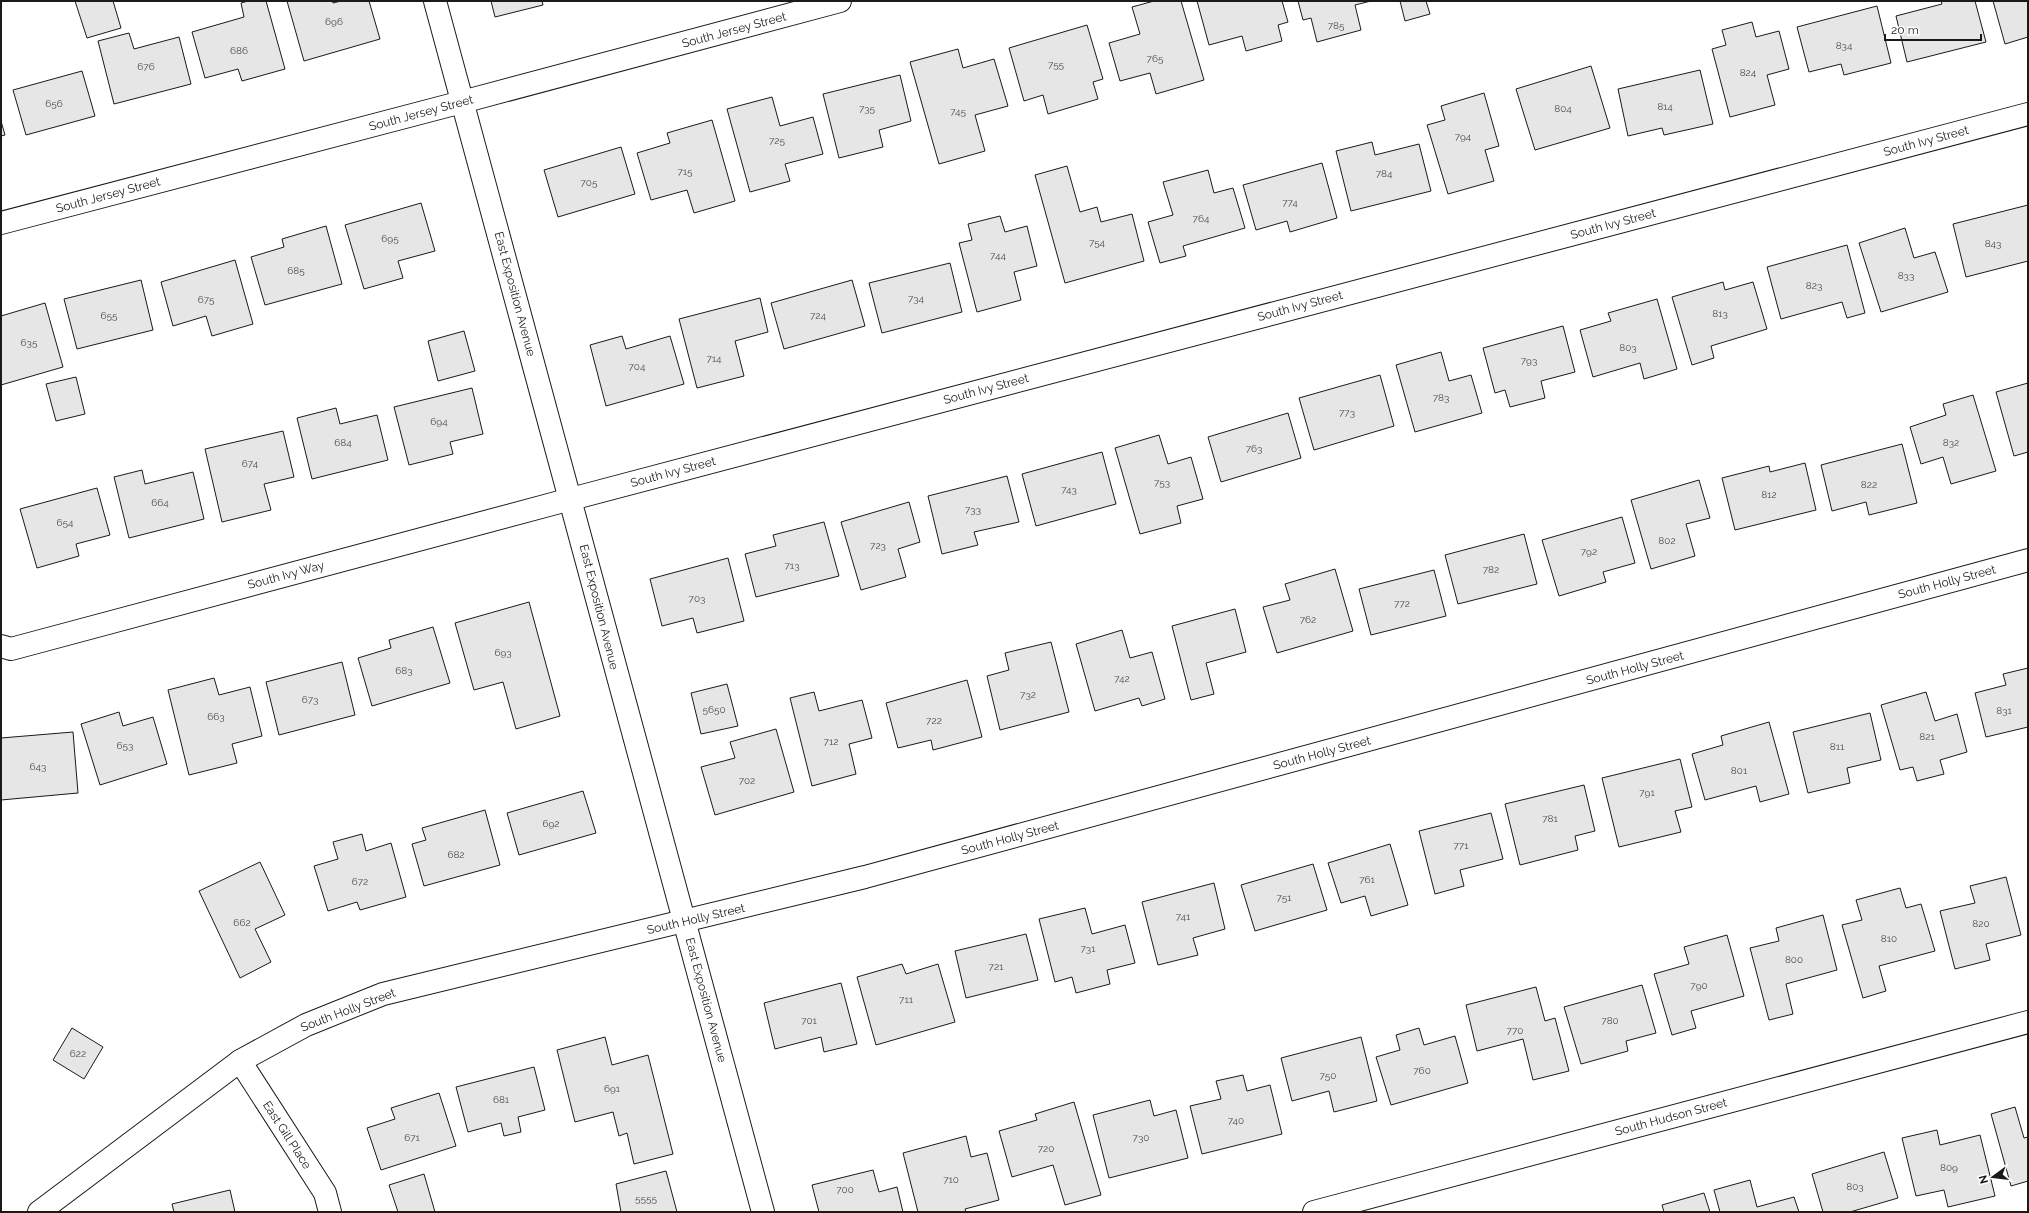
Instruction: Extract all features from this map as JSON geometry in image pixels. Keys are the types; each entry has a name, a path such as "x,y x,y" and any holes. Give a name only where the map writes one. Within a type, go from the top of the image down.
{"street":[{"name":"East Exposition Avenue","path":"435,1 571,498 624,702 763,1212"},
{"name":"South Jersey Street","path":"1,223 840,1"},
{"name":"South Ivy Street","path":"571,498 2028,114"},
{"name":"South Ivy Way","path":"1,646 11,649 571,498"},
{"name":"South Holly Street","path":"39,1212 240,1061 306,1025 383,994 865,877 2028,560"},
{"name":"South Hudson Street","path":"1314,1212 2028,1022"},
{"name":"East Gill Place","path":"240,1061 324,1194 330,1212"}],"building":[{"path":"75,1 113,1 121,28 87,38"},
{"path":"248,1 266,1 285,69 242,81 238,69 205,78 192,32 244,17 241,3"},
{"path":"287,1 332,1 333,3 341,1 369,1 380,39 304,61"},
{"path":"491,1 542,1 543,5 495,17"},
{"path":"1154,1 1181,1 1204,80 1156,94 1150,73 1120,81 1109,43 1140,34 1132,7"},
{"path":"1197,1 1282,1 1288,22 1278,25 1282,41 1246,51 1242,36 1209,45"},
{"path":"1298,1 1371,1 1355,5 1361,30 1317,42 1311,18 1303,20"},
{"path":"1400,1 1426,1 1430,14 1405,21"},
{"path":"1941,1 1975,1 1986,42 1907,62 1896,16 1942,4"},
{"path":"1993,1 2028,1 2028,37 2005,44"},
{"path":"1877,6 1891,63 1844,75 1841,64 1809,72 1797,27"},
{"path":"1752,22 1756,37 1779,31 1789,69 1767,75 1775,105 1730,117 1712,49 1726,45 1722,30"},
{"path":"1087,25 1103,79 1093,82 1098,99 1048,114 1043,95 1024,101 1009,48"},
{"path":"129,33 134,49 179,37 191,84 114,104 98,41"},
{"path":"958,49 963,68 994,59 1008,106 975,115 985,151 939,164 910,62"},
{"path":"1591,66 1610,128 1535,150 1516,89"},
{"path":"1700,70 1713,124 1664,135 1662,128 1628,136 1618,89"},
{"path":"82,71 95,116 26,135 13,90"},
{"path":"900,75 911,121 879,130 883,147 839,158 823,94"},
{"path":"1484,93 1499,146 1485,150 1494,181 1448,194 1427,125 1445,120 1441,106"},
{"path":"772,97 780,126 813,117 823,154 785,164 790,181 750,192 727,109"},
{"path":"712,120 735,201 694,213 687,190 651,200 637,153 670,143 667,133"},
{"path":"1,121 5,135 1,136"},
{"path":"1372,142 1375,155 1419,144 1431,191 1351,211 1336,151"},
{"path":"621,147 635,194 558,217 544,170"},
{"path":"1322,163 1337,218 1290,232 1287,221 1256,230 1243,185"},
{"path":"1067,166 1080,212 1097,207 1101,222 1132,214 1144,261 1065,283 1035,175"},
{"path":"1208,170 1214,193 1233,188 1245,228 1183,246 1186,256 1160,263 1148,222 1173,215 1163,182"},
{"path":"421,203 435,251 398,261 403,278 364,289 345,225"},
{"path":"2028,205 2028,261 1966,277 1953,224"},
{"path":"1000,216 1005,232 1027,226 1037,266 1014,272 1021,300 977,312 959,243 972,240 968,224"},
{"path":"326,226 342,284 265,305 251,257 284,247 282,239"},
{"path":"1905,228 1914,258 1935,252 1948,292 1881,312 1859,243"},
{"path":"1847,245 1865,313 1847,318 1842,302 1781,319 1767,267"},
{"path":"235,260 253,324 212,336 206,316 173,326 161,282"},
{"path":"950,263 962,312 882,333 869,283"},
{"path":"141,280 153,330 77,349 64,299"},
{"path":"852,280 865,326 784,349 771,303"},
{"path":"1723,282 1725,290 1753,282 1767,329 1711,346 1714,358 1692,365 1672,297"},
{"path":"760,298 768,332 735,341 744,376 697,388 679,319"},
{"path":"1657,299 1677,369 1644,379 1640,363 1593,377 1580,330 1611,321 1608,313"},
{"path":"45,303 63,367 1,385 1,316"},
{"path":"1563,326 1575,372 1541,381 1545,398 1510,407 1505,390 1495,393 1483,348"},
{"path":"464,331 475,371 438,381 428,341"},
{"path":"622,336 626,349 670,336 684,384 606,406 590,345"},
{"path":"1441,352 1449,381 1471,375 1482,413 1415,432 1396,365"},
{"path":"1380,375 1394,426 1314,450 1299,398"},
{"path":"76,377 85,414 56,421 46,384"},
{"path":"2028,383 2028,452 2014,456 1996,392"},
{"path":"472,388 483,434 450,442 453,454 409,465 394,407"},
{"path":"1973,395 1996,471 1951,484 1943,457 1921,464 1910,427 1946,415 1943,404"},
{"path":"336,408 340,424 377,415 388,460 312,479 297,418"},
{"path":"1288,413 1301,458 1221,482 1208,437"},
{"path":"283,431 294,477 264,484 271,510 222,522 205,449"},
{"path":"1159,435 1168,464 1191,457 1203,499 1177,506 1181,523 1140,534 1115,448"},
{"path":"1902,444 1917,503 1869,515 1866,502 1832,511 1821,465"},
{"path":"1102,452 1116,504 1036,526 1022,474"},
{"path":"1805,463 1816,510 1735,530 1722,478 1769,466 1770,472"},
{"path":"142,470 145,484 193,472 204,519 129,538 114,477"},
{"path":"1007,476 1019,522 974,532 978,545 942,554 928,496"},
{"path":"1699,480 1710,518 1686,524 1695,556 1651,569 1631,500"},
{"path":"97,488 110,535 76,544 79,556 37,568 20,509"},
{"path":"909,502 920,542 898,549 906,577 861,590 841,522"},
{"path":"1622,517 1635,563 1603,572 1606,582 1559,596 1542,540"},
{"path":"824,522 839,576 756,597 745,554 776,546 773,535"},
{"path":"1524,534 1537,584 1458,604 1445,555"},
{"path":"728,558 744,621 697,633 693,618 662,626 650,579"},
{"path":"1335,569 1353,631 1277,653 1263,607 1290,600 1285,584"},
{"path":"1434,570 1446,616 1371,635 1359,589"},
{"path":"529,602 560,716 516,729 503,682 474,690 455,623"},
{"path":"1235,609 1246,652 1206,663 1214,694 1191,700 1172,626"},
{"path":"433,627 450,683 372,706 358,658 391,648 389,640"},
{"path":"1122,630 1130,658 1152,652 1165,699 1142,706 1139,698 1095,711 1076,644"},
{"path":"1051,642 1069,712 1000,730 987,676 1009,670 1005,653"},
{"path":"342,662 355,715 279,735 266,682"},
{"path":"2028,668 2028,727 1986,737 1975,693 2006,685 2003,674"},
{"path":"214,678 219,695 250,687 262,736 232,744 237,763 189,775 168,690"},
{"path":"967,680 982,737 933,750 931,740 898,748 886,703"},
{"path":"727,684 738,726 701,734 691,693"},
{"path":"814,692 819,711 862,700 872,738 849,744 856,774 812,786 790,698"},
{"path":"1926,692 1935,721 1957,714 1967,752 1940,760 1944,774 1917,781 1913,767 1900,770 1881,705"},
{"path":"119,712 123,726 153,717 167,764 100,785 81,724"},
{"path":"1870,713 1881,760 1847,768 1850,783 1808,793 1793,732"},
{"path":"1769,722 1789,794 1760,802 1756,786 1705,800 1692,754 1723,745 1721,736"},
{"path":"776,729 794,792 715,815 701,767 735,758 730,742"},
{"path":"73,732 78,793 1,800 1,738"},
{"path":"1680,759 1692,807 1675,811 1681,832 1619,847 1602,778"},
{"path":"1584,785 1595,831 1575,836 1578,850 1520,865 1505,804"},
{"path":"583,791 596,833 519,855 507,813"},
{"path":"485,810 500,865 424,886 412,844 426,840 422,828"},
{"path":"1491,813 1503,859 1460,870 1464,886 1435,894 1419,831"},
{"path":"362,834 366,851 391,843 406,897 360,910 357,902 328,911 314,866 338,859 333,842"},
{"path":"1390,844 1408,905 1371,916 1365,896 1341,903 1328,863"},
{"path":"260,862 285,915 255,929 271,962 240,978 199,891"},
{"path":"1313,864 1327,910 1255,931 1241,885"},
{"path":"2006,877 2021,935 1986,944 1990,960 1955,969 1940,911 1975,903 1970,886"},
{"path":"1214,883 1225,929 1193,938 1198,955 1158,965 1142,902"},
{"path":"1900,888 1906,908 1921,904 1935,951 1879,966 1886,991 1863,998 1842,925 1862,920 1856,900"},
{"path":"1085,908 1092,934 1125,925 1135,963 1107,970 1110,984 1076,993 1072,977 1055,982 1039,919"},
{"path":"1823,915 1837,970 1786,984 1793,1014 1769,1020 1750,948 1779,941 1776,928"},
{"path":"1026,934 1038,980 966,998 955,951"},
{"path":"1727,935 1744,996 1691,1011 1696,1028 1672,1035 1654,974 1689,964 1684,947"},
{"path":"902,964 906,974 938,964 955,1022 876,1045 857,977"},
{"path":"841,983 857,1044 824,1052 821,1037 775,1049 764,1003"},
{"path":"1642,985 1656,1033 1626,1041 1628,1051 1581,1064 1564,1007"},
{"path":"1536,987 1545,1021 1555,1018 1569,1071 1533,1080 1523,1039 1477,1051 1466,1005"},
{"path":"72,1028 103,1047 84,1079 53,1060"},
{"path":"1419,1028 1424,1045 1455,1036 1468,1083 1391,1105 1376,1057 1400,1050 1396,1035"},
{"path":"605,1037 612,1065 648,1055 673,1154 634,1164 627,1133 619,1136 613,1112 575,1122 557,1050"},
{"path":"1361,1037 1377,1101 1334,1112 1329,1091 1292,1101 1281,1058"},
{"path":"534,1067 545,1110 518,1117 521,1132 504,1136 501,1123 468,1132 456,1087"},
{"path":"1243,1075 1247,1091 1270,1085 1282,1134 1202,1154 1190,1106 1221,1099 1216,1081"},
{"path":"439,1093 456,1146 381,1170 367,1128 395,1119 391,1108"},
{"path":"1150,1100 1154,1116 1176,1110 1188,1158 1109,1178 1093,1115"},
{"path":"1074,1102 1101,1195 1065,1205 1053,1165 1012,1177 999,1131 1037,1120 1035,1114"},
{"path":"2015,1107 2024,1138 2028,1137 2028,1181 2011,1186 1991,1114"},
{"path":"1937,1130 1940,1145 1980,1135 1995,1196 1948,1207 1944,1190 1916,1196 1902,1138"},
{"path":"966,1136 971,1157 987,1153 999,1200 965,1209 966,1212 918,1212 903,1153"},
{"path":"1884,1152 1898,1198 1850,1212 1823,1212 1812,1174"},
{"path":"873,1170 879,1192 897,1187 903,1212 819,1212 812,1185"},
{"path":"666,1171 677,1212 621,1212 616,1184"},
{"path":"424,1174 435,1212 398,1212 389,1185"},
{"path":"1750,1180 1757,1207 1794,1197 1799,1212 1720,1212 1714,1190"},
{"path":"230,1190 235,1212 174,1212 172,1204"},
{"path":"1704,1193 1710,1212 1664,1212 1662,1205"}]}
